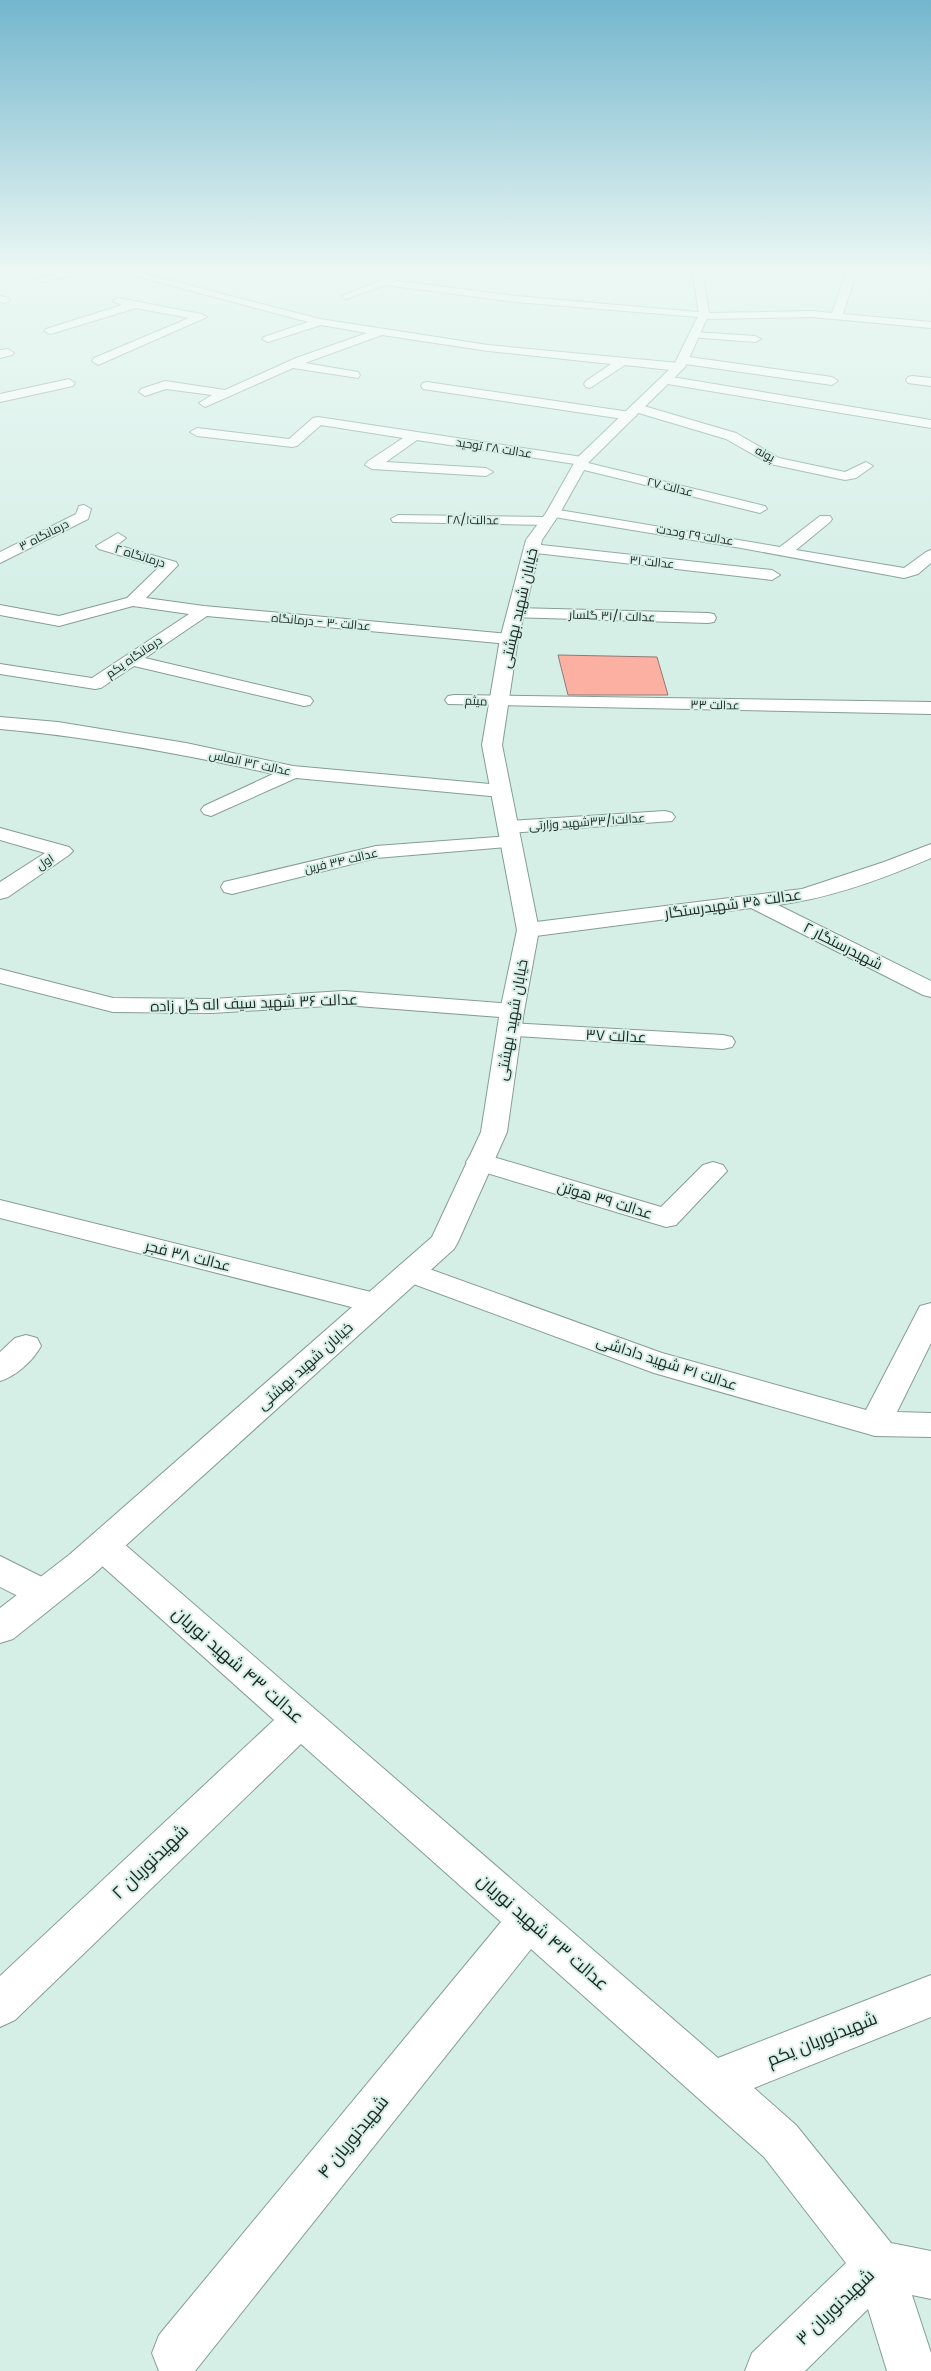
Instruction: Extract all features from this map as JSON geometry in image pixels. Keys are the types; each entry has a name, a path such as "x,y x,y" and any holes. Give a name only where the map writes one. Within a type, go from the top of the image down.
{"street":[{"path":"206,404 262,379"},
{"path":"590,384 598,379"},
{"name":"خیابان شهید بهشتی","path":"0,1628 103,1546 444,1242 494,1132 510,1020 528,930 492,745 509,639 534,540 550,517 581,463 667,379"},
{"path":"717,379 849,410 931,424"},
{"path":"801,379 832,381"},
{"path":"912,380 931,382"},
{"path":"0,398 69,383"},
{"path":"145,392 165,385 228,394"},
{"name":"پونه","path":"427,386 634,412 731,436 776,461 845,476 851,476 866,466"},
{"path":"836,422 849,410"},
{"name":"عدالت ۲۸ توحید","path":"197,432 292,444 318,421 581,463"},
{"path":"414,436 372,465 486,472"},
{"name":"عدالت ۲۷","path":"581,463 760,509"},
{"name":"درمانگاه ۳","path":"0,558 83,516 84,509"},
{"name":"عدالت۲۸/۱","path":"398,519 550,517"},
{"name":"عدالت ۲۹ وحدت","path":"550,517 741,543 904,573 912,571 931,554"},
{"path":"783,552 825,518"},
{"name":"درمانگاه ۲","path":"118,538 104,546 170,565 133,601"},
{"name":"عدالت ۳۱","path":"532,548 772,575"},
{"path":"0,610 59,621 133,601"},
{"name":"عدالت ۳۰ - درمانگاه","path":"133,601 204,611 509,639"},
{"name":"درمانگاه یکم","path":"0,669 95,684 204,611"},
{"name":"عدالت ۳۱/۱ گلسار","path":"516,612 708,618"},
{"path":"130,660 304,701"},
{"name":"میثم","path":"454,700 499,702"},
{"name":"عدالت ۳۳","path":"499,702 931,708"},
{"name":"عدالت ۳۲ الماس","path":"0,723 58,728 168,746 292,772 501,791"},
{"path":"210,810 292,772"},
{"name":"عدالت۳۳/۱شهید وزارتی","path":"510,834 665,817"},
{"name":"اول","path":"0,834 62,851 0,892"},
{"name":"عدالت ۳۴ فرین","path":"232,887 376,852 510,834"},
{"name":"عدالت ۳۵ شهیدرستگار","path":"528,930 805,895 892,867 931,850"},
{"name":"شهیدرستگار ۲","path":"755,902 931,990"},
{"name":"عدالت ۳۶ شهید سیف اله گل زاده","path":"0,976 113,1006 212,1006 344,998 510,1020"},
{"name":"عدالت ۳۷","path":"510,1020 723,1042"},
{"name":"عدالت ۳۹ هوتن","path":"480,1162 666,1218 713,1171"},
{"name":"عدالت ۳۸ فجر","path":"0,1209 375,1303"},
{"name":"عدالت ۴۱ شهید داداشی","path":"410,1272 654,1362 874,1424 931,1426"},
{"path":"874,1424 931,1313"},
{"path":"0,1370 26,1346"},
{"name":"عدالت ۴۳ شهید نوریان","path":"103,1546 780,2142 878,2265 912,2371"},
{"path":"0,1570 44,1594"},
{"name":"شهیدنوریان ۲","path":"0,2005 300,1720"},
{"name":"شهیدنوریان ۴","path":"178,2353 530,1920"},
{"name":"شهیدنوریان یکم","path":"713,2082 931,1996"},
{"path":"878,2265 931,2275"},
{"name":"شهیدنوریان ۳","path":"770,2371 878,2265"}],"building":[{"path":"558,655 657,657 668,695 568,695"}]}
